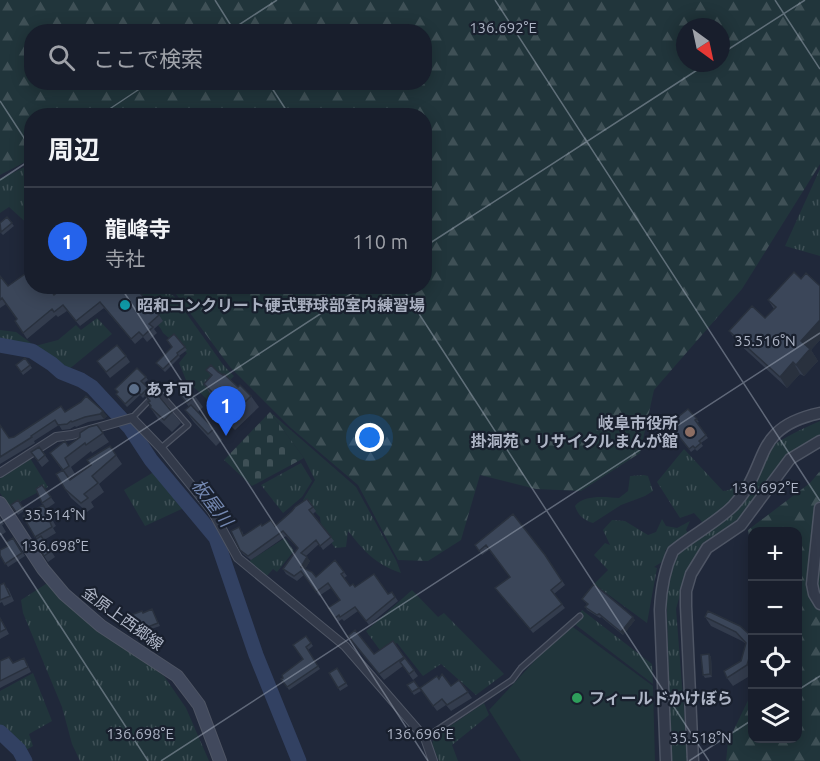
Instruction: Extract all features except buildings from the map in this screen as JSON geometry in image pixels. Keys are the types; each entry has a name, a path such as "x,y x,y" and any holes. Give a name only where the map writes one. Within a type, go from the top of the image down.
{"main road":[{"name":"金原上西郷線","path":"0,503 43,569 64,594 101,626 177,676 199,705 220,761"}],"street":[{"path":"666,761 660,610 662,585 669,561 680,545 732,506 744,492 760,456 784,425 800,417 820,413"},
{"path":"0,473 56,437 130,419 161,448 212,511 238,558 345,646 425,738 433,761"},
{"path":"693,761 686,591 691,574 707,549 741,525 790,459 820,441"},
{"path":"820,508 813,584 814,594 820,604"}],"lane":[{"path":"130,419 158,392 188,425 161,448"},
{"path":"425,738 512,680 521,668 580,616"}],"green space":[{"path":"0,0 820,0 820,164 742,289 654,390 640,453 581,491 536,489 480,475 461,540 428,561 398,560 358,485 291,428 230,367 176,294 432,294 432,108 24,108 24,163 0,175"},
{"path":"24,167 24,221 9,207 0,213 0,179"},
{"path":"820,169 820,256 785,246"},
{"path":"133,294 170,294 174,296 224,366 234,376 209,401 186,380 179,363 187,353 161,329"},
{"path":"97,318 112,334 68,370 27,345 0,341 0,330 16,332 35,346 58,340 76,325 81,330"},
{"path":"270,412 356,487 401,573 384,566 371,556 348,531 346,547 335,548 321,527 320,517 303,500 315,480 304,458"},
{"path":"270,412 304,458 252,486 224,460"},
{"path":"820,421 820,435 790,456 745,513 702,549 683,584 676,609 688,761 671,761 666,575 677,542 665,551 667,553 665,560 654,567 657,568 647,623 594,584 608,570 594,555 605,543 610,545 603,530 612,520 625,521 648,535 656,532 662,519 666,526 677,528 690,521 686,530 690,536 704,524 694,513 680,518 657,482 684,449 723,491 738,485 778,442"},
{"path":"30,458 48,487 10,507 0,493 0,475"},
{"path":"301,463 312,481 302,497 283,513 261,485"},
{"path":"157,470 186,507 145,526 124,490"},
{"path":"820,471 820,761 726,761 728,742 748,700 748,743 802,743 802,527 752,527 810,483"},
{"path":"630,476 648,476 653,491 645,496 621,505 593,523 584,519 578,512 575,506 579,502 595,497 619,498 628,491"},
{"path":"285,538 294,551 277,572 273,569 266,577 248,562"},
{"path":"49,582 117,642 164,676 186,708 209,761 80,761 72,744 62,707 23,613 21,600"},
{"path":"412,590 438,617 444,613 504,674 476,695 441,664 423,676 397,643 382,653 366,631"},
{"path":"582,610 652,664 653,684 572,622"},
{"name":"フィールドかけぼら","path":"569,624 653,686 655,761 521,761 489,710"},
{"path":"33,673 52,721 29,734 33,746 19,754 0,731 0,691"},
{"path":"484,703 489,715 452,745 458,761 439,761 432,744 434,737"}],"waterway":[{"name":"板屋川","path":"0,345 32,351 61,372 92,387 130,428 151,460 216,538 256,655 299,761"},
{"path":"0,732 19,750 25,761"}],"place":[{"name":"昭和コンクリート硬式野球部室内練習場","path":"125,305"},
{"name":"あす可","path":"134,389"},
{"name":"岐阜市役所 掛洞苑・リサイクルまんが館","path":"690,432"},
{"name":"龍峰寺","path":"226,436"},
{"name":"フィールドかけぼら","path":"577,698"}]}
